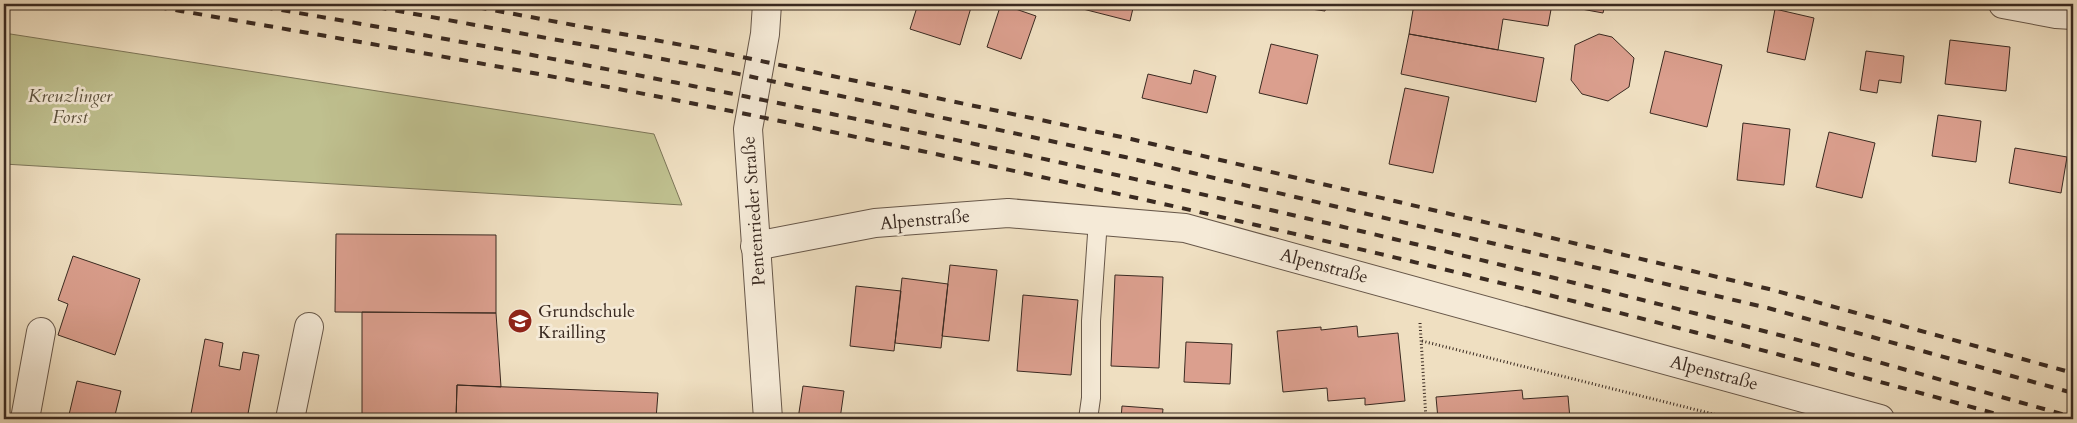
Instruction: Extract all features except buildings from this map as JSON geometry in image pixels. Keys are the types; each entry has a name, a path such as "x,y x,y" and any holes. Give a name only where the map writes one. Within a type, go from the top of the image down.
{"street":[{"name":"Pentenrieder Straße","path":"767,4 765,34 748,130 768,419"},
{"path":"2003,4 2056,14 2073,15"},
{"name":"Alpenstraße","path":"755,246 875,223 1008,212 1185,228 1418,292 1812,409 1880,419"},
{"path":"290,419 309,327"},
{"path":"25,419 42,332"}],"lane":[{"path":"1088,419 1091,398 1091,320 1098,220"}],"path":[{"path":"1418,292 1426,419"},
{"path":"1422,341 1733,419"}],"green space":[{"name":"Kreuzlinger Forst","path":"4,33 654,134 682,205 4,164"}],"railway":[{"path":"140,4 556,77 804,126 1042,177 1518,287 1754,348 2015,419"},
{"path":"246,4 626,73 1004,150 1193,192 1381,236 1756,329 2073,417"},
{"path":"360,4 706,67 1125,157 1768,308 2073,393"},
{"path":"460,4 709,50 1131,139 1773,290 2073,373"}],"place":[{"name":"Grundschule Krailling","path":"520,321"}]}
